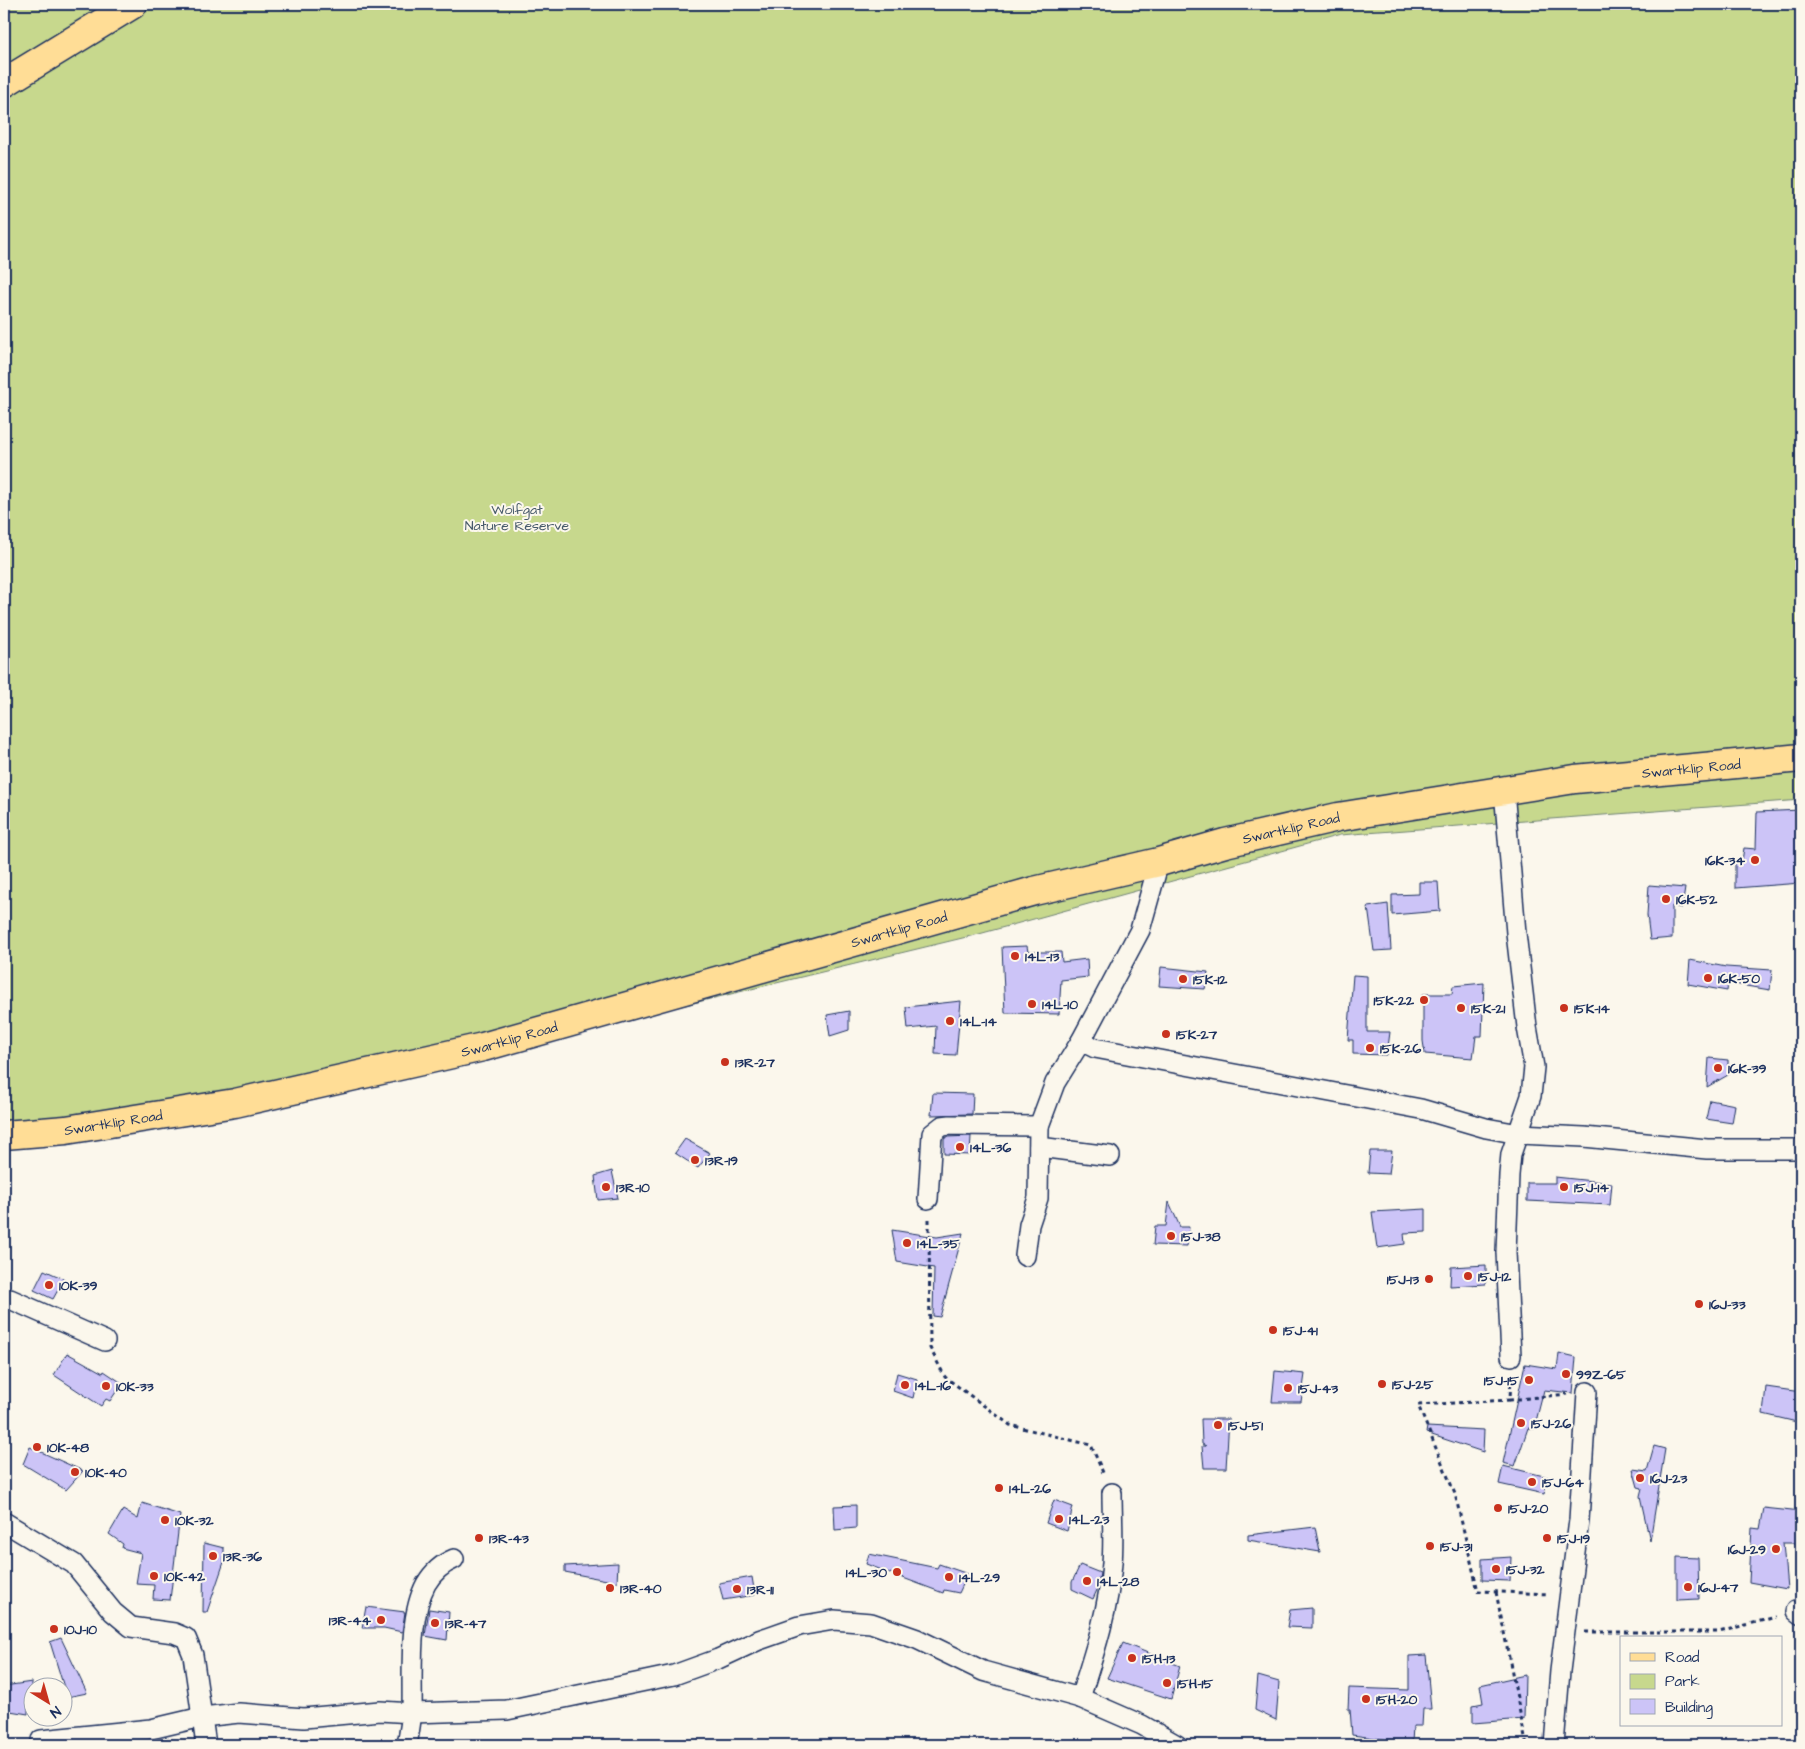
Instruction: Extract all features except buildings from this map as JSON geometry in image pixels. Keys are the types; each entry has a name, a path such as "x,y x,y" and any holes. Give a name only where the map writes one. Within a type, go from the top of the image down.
{"main road":[{"path":"4,83 133,4"},
{"name":"Swartklip Road","path":"4,1135 66,1130 235,1103 336,1082 483,1047 1034,891 1159,862 1225,842 1338,817 1575,779 1801,758"}],"street":[{"path":"1504,790 1516,933 1534,1067 1530,1096 1511,1154 1506,1252 1511,1356"},
{"path":"1026,1256 1029,1225 1038,1198 1038,1126 1055,1083 1081,1041 1140,930 1159,862"},
{"path":"1081,1041 1095,1048 1421,1108 1486,1128 1519,1134 1584,1137 1707,1148 1801,1149"},
{"path":"928,1199 932,1134 937,1129 950,1125 1038,1126"},
{"path":"1039,1147 1110,1156"},
{"path":"4,1298 105,1341"},
{"path":"1548,1745 1579,1520 1588,1392"},
{"path":"1080,1698 1105,1609 1112,1563 1112,1493"},
{"path":"4,1522 74,1564 114,1612 131,1627 174,1633 186,1638 193,1656 206,1745"},
{"path":"407,1745 412,1713 414,1636 418,1607 426,1584 441,1564 454,1559"},
{"path":"41,1740 151,1729 202,1717 239,1713 304,1718 380,1711 412,1713 506,1710 674,1675 783,1631 799,1626 834,1620 871,1623 917,1638 983,1671 1080,1698 1142,1725 1177,1745"}],"path":[{"path":"928,1199 930,1348 945,1378 1010,1425 1091,1445 1112,1493"},
{"path":"1510,1400 1511,1356"},
{"path":"1570,1595 1478,1592 1455,1494 1418,1406 1510,1400 1588,1392"},
{"path":"1496,1592 1526,1743 1548,1745"},
{"path":"1565,1632 1719,1632 1799,1613"}],"green space":[{"name":"Wolfgat Nature Reserve","path":"4,4 1801,4 1801,800 1340,835 979,934 280,1103 4,1121"}],"place":[{"name":"16K-34","path":"1755,860"},
{"name":"16K-52","path":"1666,899"},
{"name":"14L-13","path":"1015,956"},
{"name":"16K-50","path":"1708,978"},
{"name":"15K-12","path":"1183,979"},
{"name":"15K-22","path":"1424,1000"},
{"name":"14L-10","path":"1032,1004"},
{"name":"15K-21","path":"1461,1008"},
{"name":"15K-14","path":"1564,1008"},
{"name":"14L-14","path":"950,1021"},
{"name":"15K-27","path":"1166,1034"},
{"name":"15K-26","path":"1370,1048"},
{"name":"13R-27","path":"725,1062"},
{"name":"16K-39","path":"1718,1068"},
{"name":"14L-36","path":"960,1147"},
{"name":"13R-19","path":"695,1160"},
{"name":"13R-10","path":"606,1187"},
{"name":"15J-14","path":"1564,1187"},
{"name":"15J-38","path":"1171,1236"},
{"name":"14L-35","path":"907,1243"},
{"name":"15J-12","path":"1468,1276"},
{"name":"15J-13","path":"1429,1279"},
{"name":"10K-39","path":"49,1285"},
{"name":"16J-33","path":"1699,1304"},
{"name":"15J-41","path":"1273,1330"},
{"name":"99Z-65","path":"1566,1374"},
{"name":"15J-15","path":"1529,1380"},
{"name":"15J-25","path":"1382,1384"},
{"name":"14L-16","path":"905,1385"},
{"name":"10K-33","path":"106,1386"},
{"name":"15J-43","path":"1288,1388"},
{"name":"15J-26","path":"1521,1423"},
{"name":"15J-51","path":"1218,1425"},
{"name":"10K-48","path":"37,1447"},
{"name":"10K-40","path":"75,1472"},
{"name":"16J-23","path":"1640,1478"},
{"name":"15J-64","path":"1532,1482"},
{"name":"14L-26","path":"999,1488"},
{"name":"15J-20","path":"1498,1508"},
{"name":"14L-23","path":"1059,1519"},
{"name":"10K-32","path":"165,1520"},
{"name":"13R-43","path":"479,1538"},
{"name":"15J-19","path":"1547,1538"},
{"name":"15J-31","path":"1430,1546"},
{"name":"16J-29","path":"1776,1549"},
{"name":"13R-36","path":"213,1556"},
{"name":"15J-32","path":"1496,1569"},
{"name":"14L-30","path":"897,1572"},
{"name":"10K-42","path":"154,1576"},
{"name":"14L-29","path":"949,1577"},
{"name":"14L-28","path":"1087,1581"},
{"name":"16J-47","path":"1688,1587"},
{"name":"13R-40","path":"610,1588"},
{"name":"13R-11","path":"737,1589"},
{"name":"13R-44","path":"381,1620"},
{"name":"13R-47","path":"435,1623"},
{"name":"10J-10","path":"54,1629"},
{"name":"15H-13","path":"1132,1658"},
{"name":"15H-15","path":"1167,1683"},
{"name":"15H-20","path":"1366,1699"}]}
